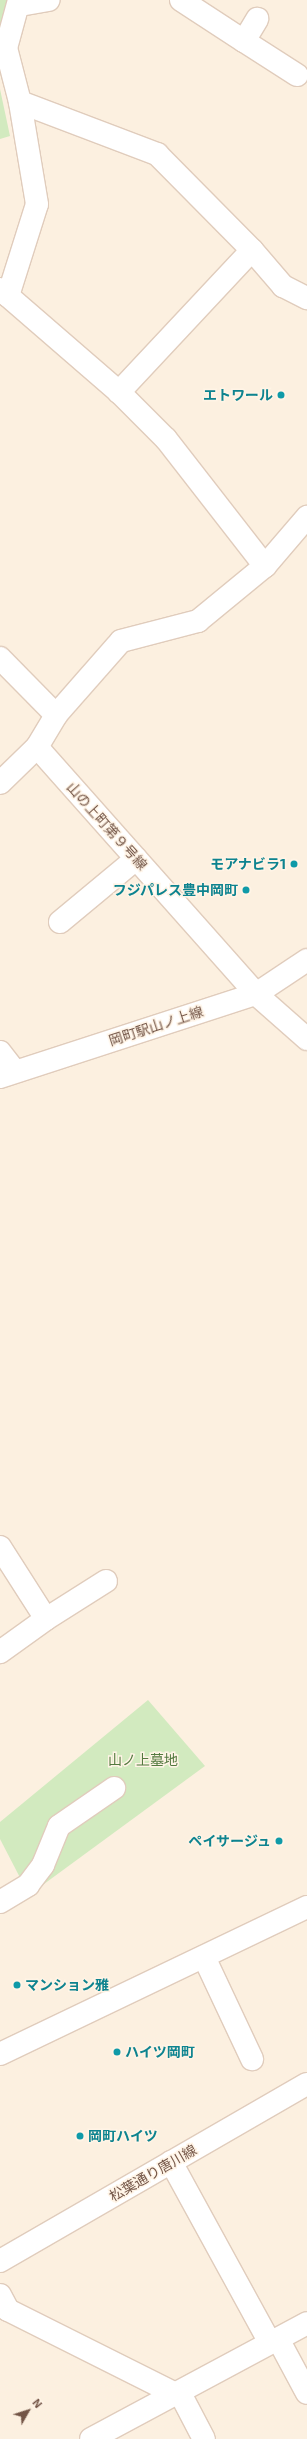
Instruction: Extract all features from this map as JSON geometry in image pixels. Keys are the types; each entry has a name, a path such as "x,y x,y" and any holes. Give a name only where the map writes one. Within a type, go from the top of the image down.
{"street":[{"path":"49,0 20,2 6,48 20,102 37,204 4,292 119,392 166,439 265,566"},
{"path":"181,0 297,75"},
{"path":"244,41 257,20"},
{"path":"20,102 157,154 252,250 283,286 307,298"},
{"path":"119,392 252,250"},
{"path":"0,783 37,747 56,715 121,641 198,621 265,566 307,517"},
{"path":"0,658 56,715"},
{"name":"山の上町第９号線","path":"37,747 256,994"},
{"path":"60,922 136,859"},
{"name":"岡町駅山ノ上線","path":"0,1052 7,1074 256,994 307,960"},
{"path":"256,994 307,1039"},
{"path":"0,1547 46,1619"},
{"path":"0,1652 46,1619 106,1581"},
{"path":"0,1902 28,1885 43,1865 59,1826 114,1788"},
{"path":"0,2054 307,1907"},
{"path":"204,1957 252,2059"},
{"name":"松葉通り唐川線","path":"0,2262 307,2084"},
{"path":"171,2162 274,2341 307,2393"},
{"path":"0,2295 8,2310 182,2397 204,2439"},
{"path":"91,2439 307,2323"}],"green space":[{"path":"0,0 7,0 0,26"},
{"path":"0,89 10,136 0,139"},
{"name":"山ノ上墓地","path":"148,1700 205,1766 29,1895 0,1839 0,1822"}],"place":[{"name":"エトワール","path":"281,395"},
{"name":"モアナビラ1","path":"294,864"},
{"name":"フジパレス豊中岡町","path":"246,890"},
{"name":"ペイサージュ","path":"279,1841"},
{"name":"マンション雅","path":"17,1985"},
{"name":"ハイツ岡町","path":"117,2052"},
{"name":"岡町ハイツ","path":"80,2136"}]}
